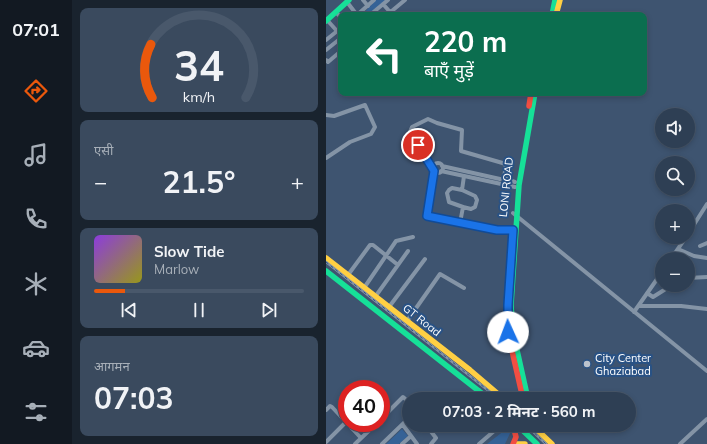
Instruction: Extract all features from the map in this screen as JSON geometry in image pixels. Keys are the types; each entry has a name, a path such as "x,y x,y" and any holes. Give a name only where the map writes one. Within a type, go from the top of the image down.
{"main road":[{"path":"553,12 556,0"},
{"path":"557,12 560,0"},
{"path":"326,20 348,1"},
{"name":"LONI ROAD","path":"511,275 515,214 515,184 530,96"},
{"name":"LONI ROAD","path":"510,332 513,230 525,144 535,96"},
{"name":"GT Road","path":"326,258 470,370 496,392"},
{"name":"GT Road","path":"326,271 479,390"},
{"path":"510,332 522,392"},
{"path":"510,332 526,392"},
{"path":"513,444 516,437 515,432"},
{"path":"524,432 537,444"},
{"path":"538,432 552,444"},
{"path":"517,444 525,444"}],"street":[{"path":"363,0 368,6"},
{"path":"361,12 374,0"},
{"path":"375,12 388,0"},
{"path":"396,0 400,4"},
{"path":"390,12 405,0"},
{"path":"348,1 356,12"},
{"path":"383,4 387,12"},
{"path":"326,20 337,31 326,39"},
{"path":"326,50 338,40"},
{"path":"331,46 338,52"},
{"path":"326,60 328,62 338,54"},
{"path":"326,115 334,116 365,105 375,127 372,134 350,142 326,158"},
{"path":"428,119 462,130 461,151 506,164 503,181 464,176 434,170 410,132 412,127 428,119"},
{"path":"513,230 497,230 426,215 434,170 433,165 437,163 442,166 515,184"},
{"path":"441,171 442,166"},
{"path":"462,190 464,176"},
{"path":"452,188 462,190 475,196 477,200 474,207 471,209 448,202 447,198 449,190 452,188"},
{"path":"695,223 707,204"},
{"path":"460,223 463,207"},
{"path":"515,214 707,371"},
{"path":"364,288 398,240 413,237"},
{"path":"700,246 707,243"},
{"path":"676,252 681,244"},
{"path":"348,275 370,245 398,265"},
{"path":"678,249 694,256 707,258"},
{"path":"376,297 408,251"},
{"path":"389,307 424,258"},
{"path":"407,321 440,274 464,288"},
{"path":"695,278 707,277"},
{"path":"634,312 655,282"},
{"path":"648,293 653,297 661,292"},
{"path":"639,306 681,306 707,309"},
{"path":"390,410 402,399"},
{"path":"326,410 331,407 338,414"},
{"path":"680,444 707,419"},
{"path":"382,444 402,426"},
{"path":"326,442 338,430"},
{"path":"355,432 361,438"},
{"path":"357,444 367,432"},
{"path":"409,432 417,444"},
{"path":"431,432 436,438 431,444"},
{"path":"479,444 493,432"},
{"path":"402,444 412,436"}],"shaded area":[{"path":"376,0 387,0 372,12 365,12"},
{"path":"402,429 402,432 405,432 408,436 399,444 386,444"},
{"path":"503,432 511,432 505,444 487,444"}],"railway":[{"path":"326,262 490,392"},
{"path":"533,432 546,444"}],"traffic: fast":[{"path":"326,21 349,0"},
{"path":"553,12 555,0"},
{"path":"526,392 513,332 511,305 519,185 534,96"},
{"path":"326,271 480,392"},
{"path":"524,432 537,444"}],"traffic: slow":[{"path":"557,12 560,0"},
{"path":"326,258 470,370 496,392"},
{"path":"539,432 552,444"},
{"path":"517,444 525,444"}],"traffic: jam":[{"path":"529,106 531,96"},
{"path":"508,315 510,342 521,392"},
{"path":"513,444 516,437 515,432"}],"place":[{"name":"City Center Ghaziabad","path":"587,364"}],"route":[{"path":"418,145 434,171 431,195 426,214 427,216 497,230 513,230 508,305 508,332"}]}
